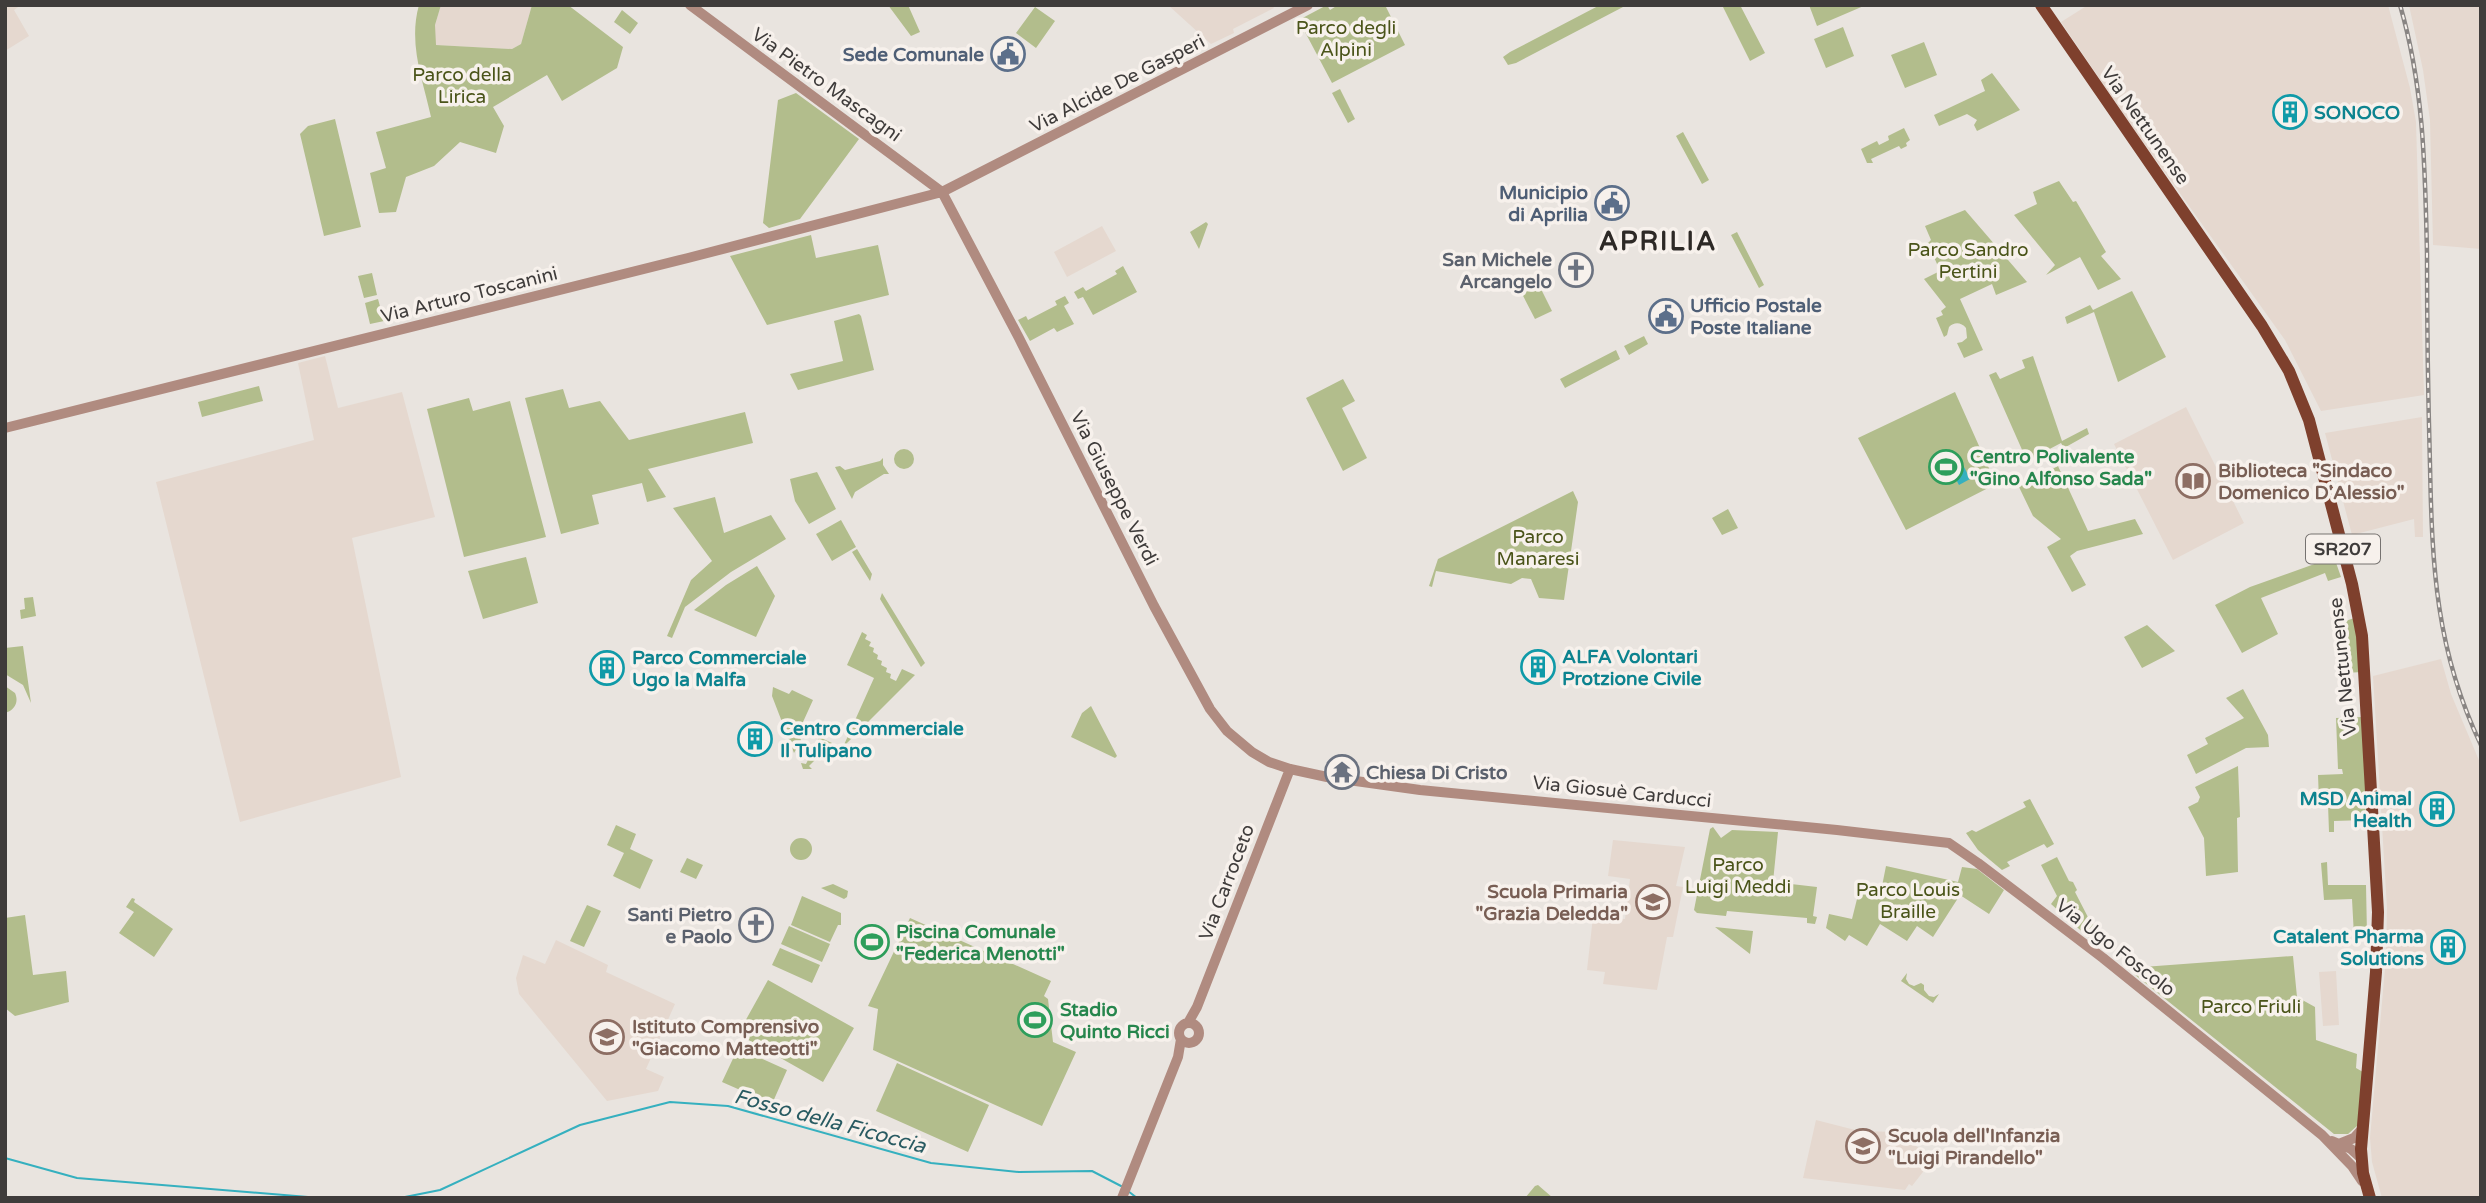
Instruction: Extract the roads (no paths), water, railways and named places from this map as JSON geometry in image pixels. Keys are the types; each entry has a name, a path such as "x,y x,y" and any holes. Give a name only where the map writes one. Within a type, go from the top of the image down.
{"main road":[{"name":"Via Nettunense","path":"2042,5 2262,326 2294,382 2311,426 2356,599 2364,657 2378,912 2375,983 2362,1129 2361,1158 2368,1194"}],"street":[{"name":"Via Pietro Mascagni","path":"690,5 942,192"},
{"name":"Via Alcide De Gasperi","path":"942,192 1308,5"},
{"name":"Via Arturo Toscanini","path":"5,428 942,192"},
{"name":"Via Giuseppe Verdi","path":"942,192 1020,338 1154,606 1214,716 1236,740 1252,752 1269,762 1290,769"},
{"name":"Via Giosuè Carducci","path":"1290,769 1326,778 1420,790 1909,838"},
{"name":"Via Carroceto","path":"1192,1025 1290,769"},
{"name":"Via Ugo Foscolo","path":"1909,838 1941,841 1958,848 2103,958 2339,1149 2360,1176 2368,1194"},
{"path":"1122,1198 1178,1057 1186,1040 1198,1034 1192,1025 1180,1029 1186,1040"},
{"path":"2339,1149 2362,1129"},
{"name":"Via Ugo Foscolo","path":"2339,1149 2351,1149 2361,1158"}],"water":[{"path":"1959,457 1970,479 1959,485 1947,463"}],"waterway":[{"name":"Fosso della Ficoccia","path":"400,1198 440,1190 580,1125 670,1102 728,1106 931,1163 1019,1172 1092,1171 1121,1186"},
{"name":"Fosso della Ficoccia","path":"5,1158 77,1178 320,1198"},
{"name":"Fosso della Ficoccia","path":"1128,1191 1137,1198"}],"railway":[{"path":"2400,5 2419,97 2424,159 2435,574 2439,608 2454,676 2481,745"}],"place":[{"name":"Sede Comunale","path":"1008,54"},
{"name":"SONOCO","path":"2290,112"},
{"name":"Municipio di Aprilia","path":"1612,203"},
{"name":"San Michele Arcangelo","path":"1576,270"},
{"name":"Ufficio Postale Poste Italiane","path":"1666,316"},
{"name":"Centro Polivalente \"Gino Alfonso Sada\"","path":"1946,467"},
{"name":"Biblioteca \"Sindaco Domenico D'Alessio\"","path":"2193,481"},
{"name":"ALFA Volontari Protzione Civile","path":"1538,667"},
{"name":"Parco Commerciale Ugo la Malfa","path":"607,668"},
{"name":"Centro Commerciale Il Tulipano","path":"755,739"},
{"name":"Chiesa Di Cristo","path":"1342,772"},
{"name":"MSD Animal Health","path":"2437,809"},
{"name":"Scuola Primaria \"Grazia Deledda\"","path":"1653,902"},
{"name":"Santi Pietro e Paolo","path":"756,925"},
{"name":"Piscina Comunale \"Federica Menotti\"","path":"872,942"},
{"name":"Catalent Pharma Solutions","path":"2448,947"},
{"name":"Stadio Quinto Ricci","path":"1035,1020"},
{"name":"Istituto Comprensivo \"Giacomo Matteotti\"","path":"607,1037"},
{"name":"Scuola dell'Infanzia \"Luigi Pirandello\"","path":"1863,1146"}],"district":[{"name":"APRILIA","path":"1658,241"}],"park label":[{"name":"Parco degli Alpini","path":"1346,38"},
{"name":"Parco della Lirica","path":"462,85"},
{"name":"Parco Sandro Pertini","path":"1968,260"},
{"name":"Parco Manaresi","path":"1538,547"},
{"name":"Parco Luigi Meddi","path":"1738,875"},
{"name":"Parco Louis Braille","path":"1908,900"},
{"name":"Parco Friuli","path":"2251,1006"}]}
